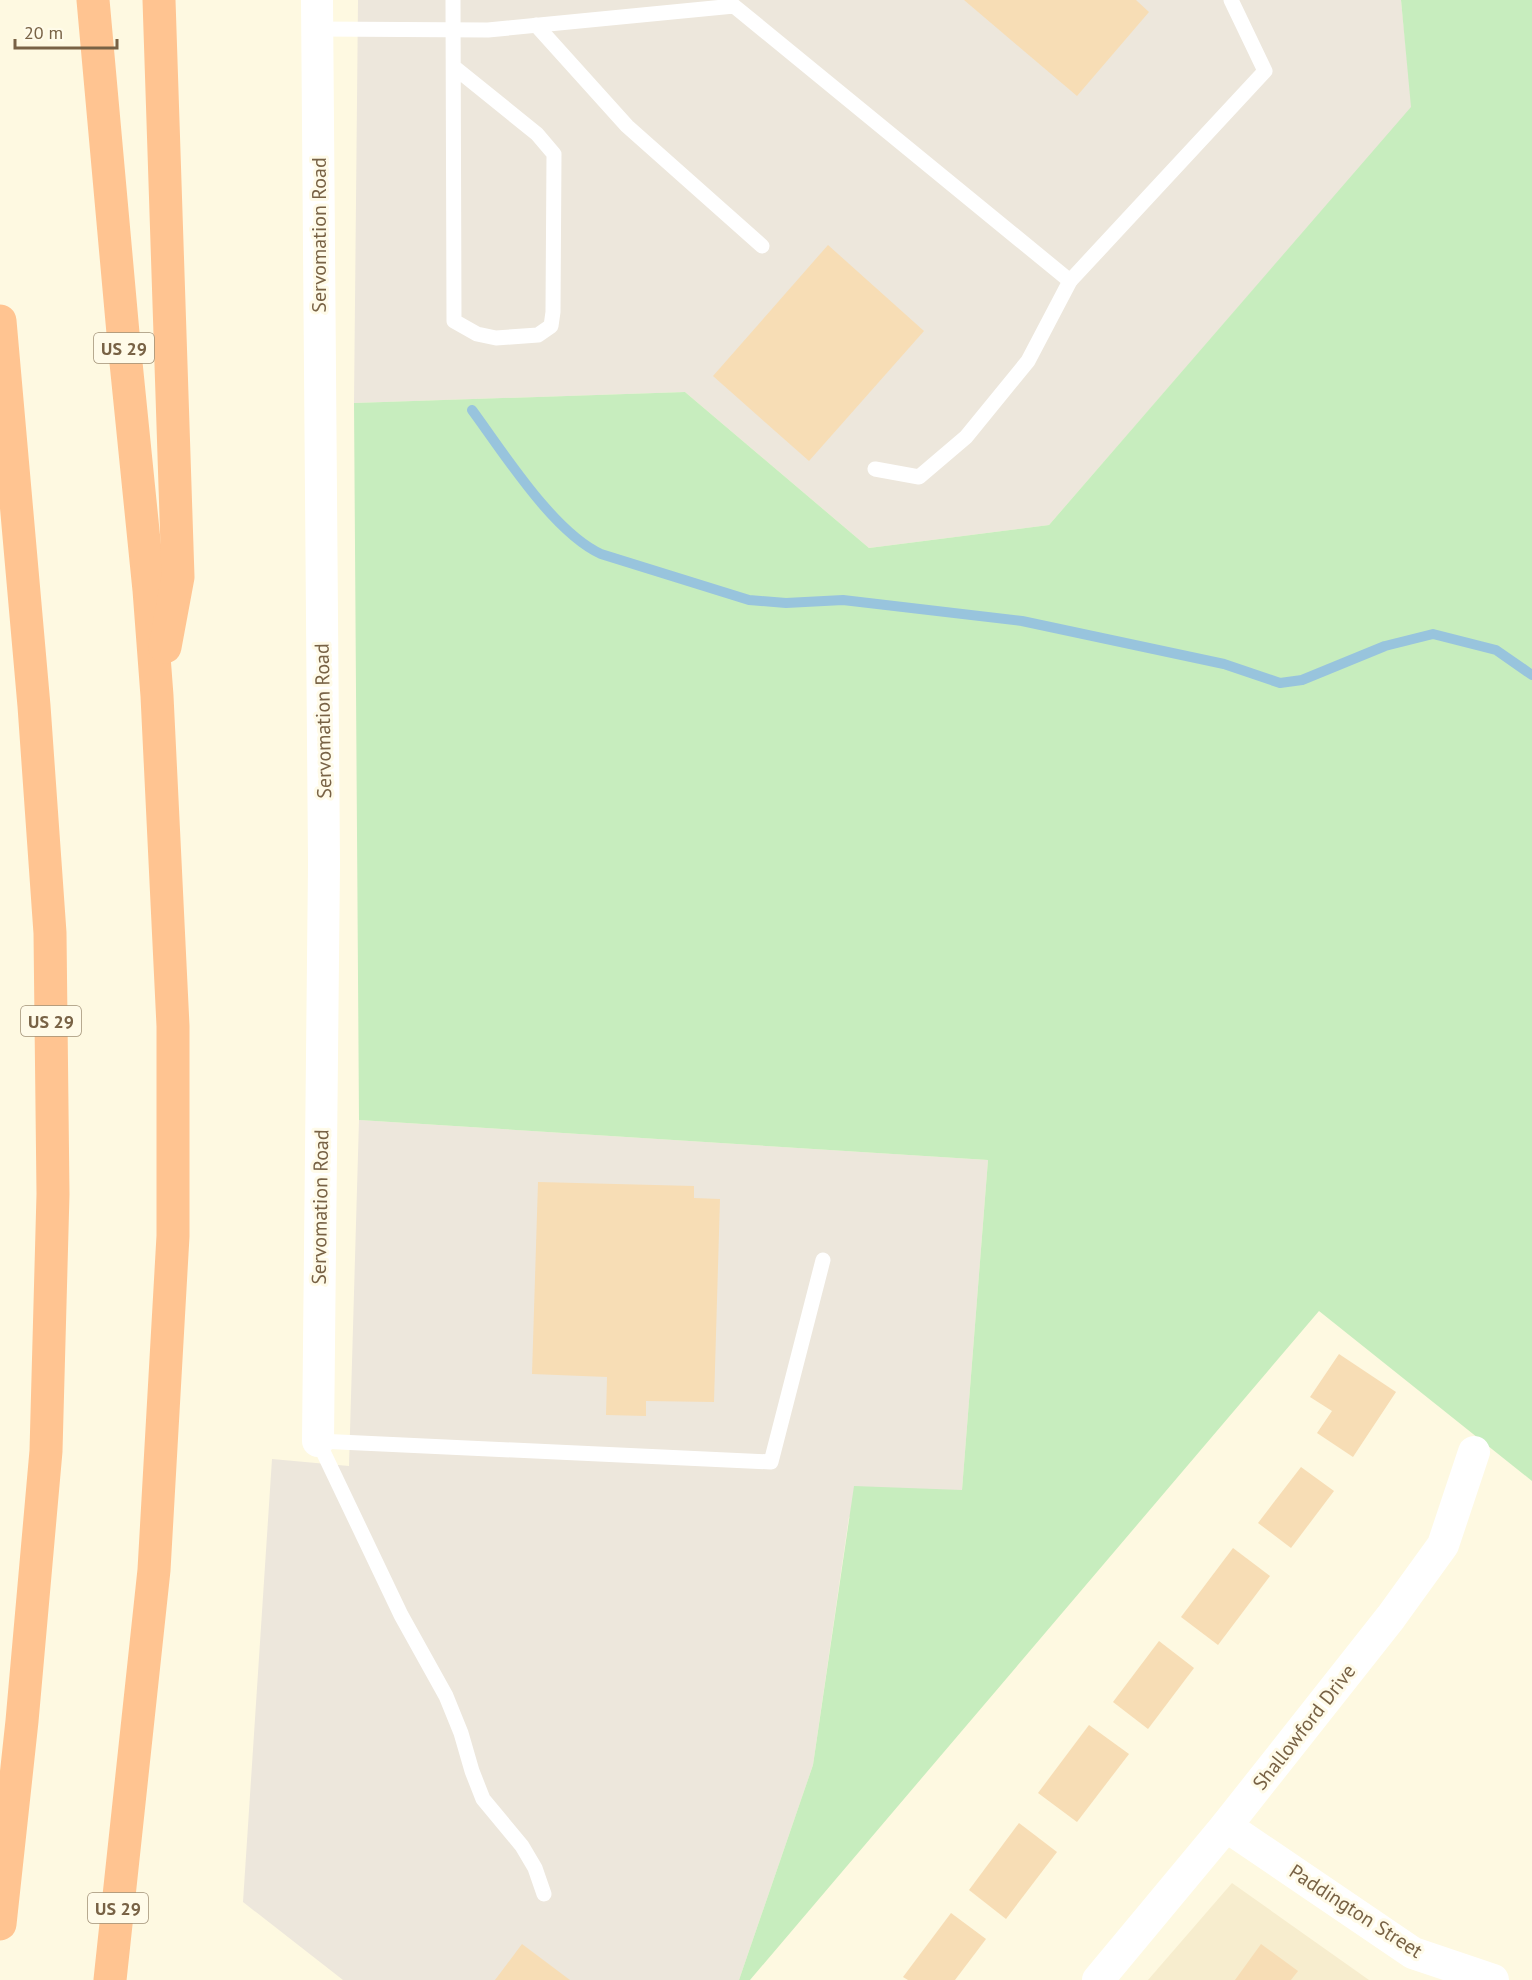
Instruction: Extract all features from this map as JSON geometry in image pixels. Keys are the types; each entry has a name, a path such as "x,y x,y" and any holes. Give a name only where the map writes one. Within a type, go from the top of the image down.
{"highway":[{"name":"US 29","path":"93,0 149,590 157,696 173,1026 173,1236 154,1570 110,1980"},
{"path":"157,696 178,578 159,0"},
{"name":"US 29","path":"0,321 34,706 50,933 53,1194 46,1451 22,1721 0,1924"}],"street":[{"name":"Servomation Road","path":"317,14 324,864 318,1441"},
{"name":"Shallowford Drive","path":"1098,1980 1226,1826 1391,1617 1443,1545 1474,1452"},
{"name":"Paddington Street","path":"1226,1826 1413,1953 1493,1980"}],"lane":[{"path":"453,0 454,321 477,334 496,338 537,335 551,326 553,312 554,154 537,134 454,67"},
{"path":"875,469 919,477 966,437 1028,361 1070,280 1265,71 1231,0"},
{"path":"317,14 454,29 488,30 734,6 1070,280"},
{"path":"536,25 627,126 762,246"},
{"path":"544,1894 536,1868 522,1846 483,1799 446,1696 401,1615 318,1441 771,1461 823,1260"}],"shaded area":[{"path":"358,0 1401,0 1412,107 1049,525 869,548 685,392 354,403"},
{"path":"359,1120 988,1160 962,1490 849,1517 813,1765 739,1980 343,1980 243,1902 272,1459 349,1466"},
{"path":"1232,1883 1369,1980 1148,1980"}],"green space":[{"path":"1401,0 1532,0 1532,1481 1319,1311 750,1980 739,1980 813,1765 854,1486 962,1490 988,1160 359,1120 354,403 685,392 869,548 1049,525 1411,107"}],"building":[{"path":"964,0 1136,0 1149,12 1077,96"},
{"path":"828,245 924,331 809,461 713,376"},
{"path":"538,1182 694,1186 694,1198 720,1199 714,1402 646,1401 646,1416 606,1415 607,1377 532,1374"},
{"path":"1339,1354 1396,1392 1353,1457 1317,1433 1332,1411 1310,1397"},
{"path":"1301,1467 1334,1491 1291,1548 1258,1523"},
{"path":"1233,1548 1270,1576 1218,1645 1181,1617"},
{"path":"1159,1641 1194,1668 1148,1729 1113,1702"},
{"path":"1089,1725 1129,1754 1077,1822 1038,1793"},
{"path":"1019,1823 1057,1852 1006,1919 969,1890"},
{"path":"951,1913 986,1939 955,1980 908,1980 903,1977"},
{"path":"522,1944 570,1980 495,1980"},
{"path":"1261,1944 1298,1971 1291,1980 1235,1980"}],"waterway":[{"path":"472,410 530,490 547,510 583,543 601,554 749,600 786,603 843,600 1022,621 1224,664 1280,683 1302,680 1385,646 1433,634 1496,650 1532,675"}]}
